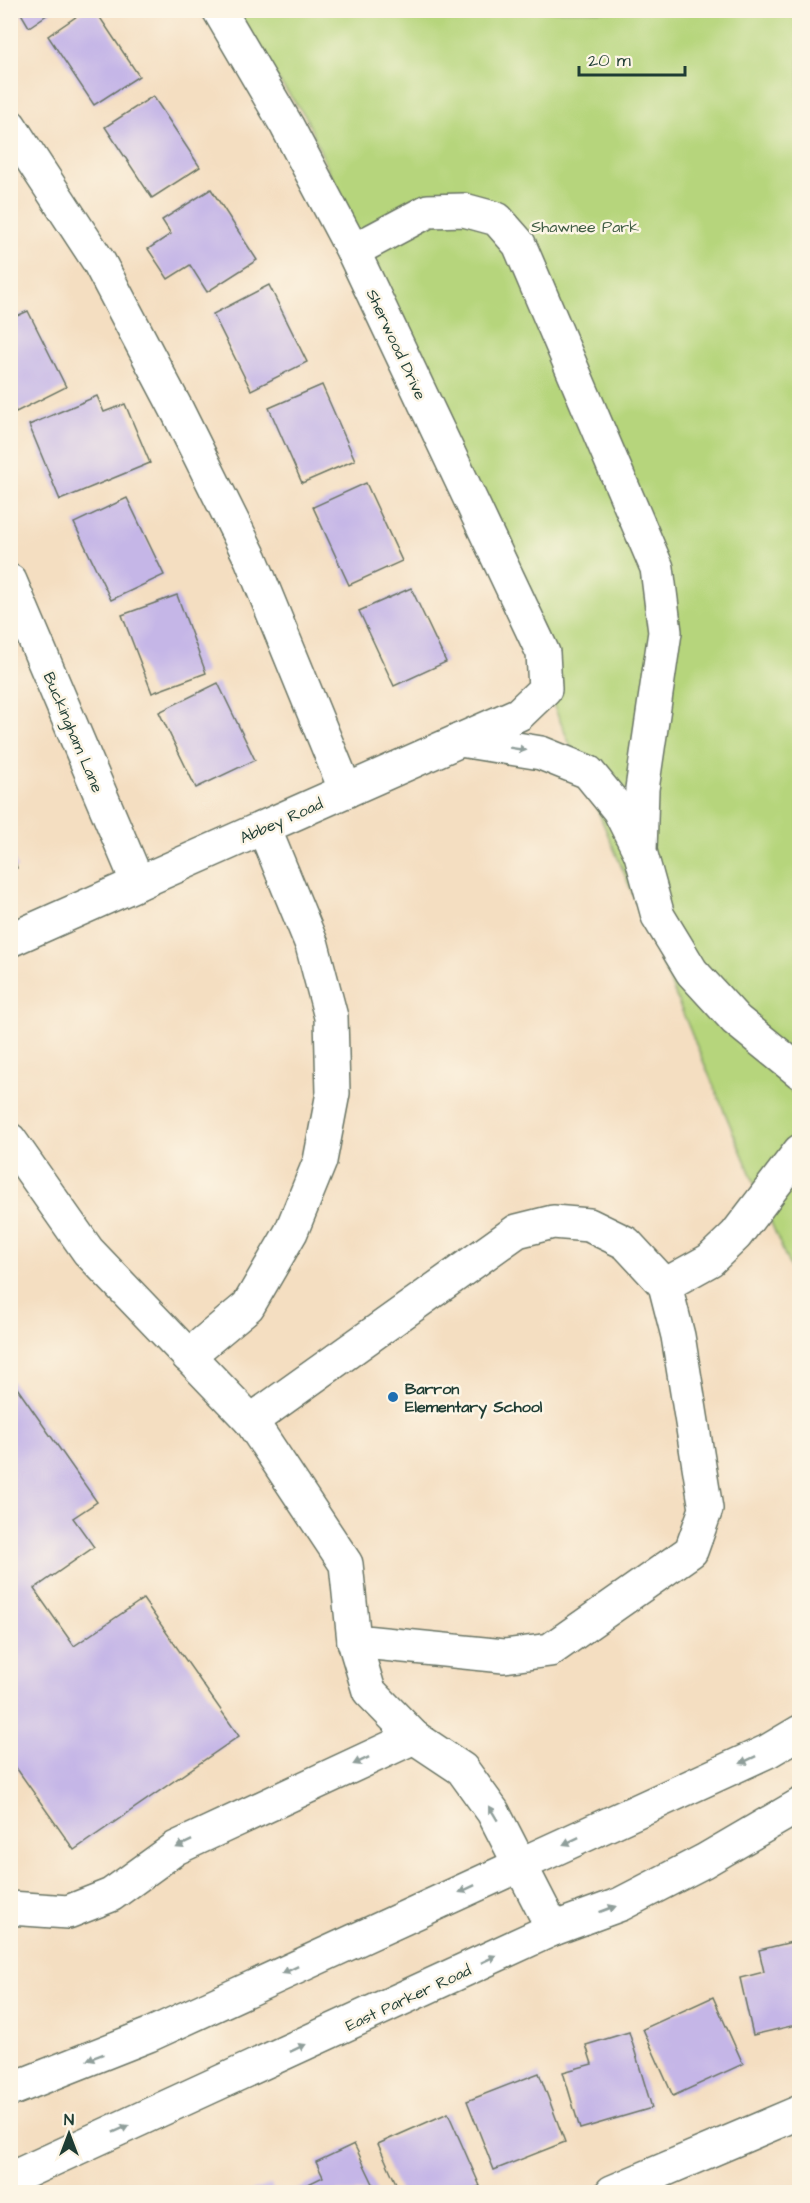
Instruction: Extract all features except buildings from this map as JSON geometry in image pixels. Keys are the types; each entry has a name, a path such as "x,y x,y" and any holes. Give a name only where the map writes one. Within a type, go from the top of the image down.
{"main road":[{"name":"Sherwood Drive","path":"219,10 287,126 353,251 543,653 545,689"},
{"path":"10,126 99,262 178,412 251,559 346,792"},
{"path":"353,251 428,211 464,210 497,219 519,244 657,568 665,632 642,789 640,851"},
{"name":"Buckingham Lane","path":"10,581 138,883"},
{"name":"Abbey Road","path":"10,940 519,714 545,689"},
{"path":"460,740 541,753 588,772 619,810 640,851 658,916 692,972 736,1020 800,1071"},
{"path":"188,1356 248,1306 291,1232 320,1161 333,1093 331,1017 312,945 264,828"},
{"path":"10,1140 88,1251 251,1421 346,1564 354,1641 369,1691 414,1737 462,1769 493,1812 553,1929"},
{"path":"665,1285 710,1260 736,1235 800,1151"},
{"path":"251,1421 517,1231 553,1222 589,1225 626,1243 665,1285 678,1336 705,1509 691,1551 550,1650 504,1656 354,1641"},
{"path":"10,2090 149,2035 768,1751 800,1732"},
{"path":"10,1908 68,1912 111,1895 176,1848 414,1737"},
{"name":"East Parker Road","path":"10,2179 553,1929 621,1904 704,1861 800,1805"},
{"path":"612,2193 800,2112"}],"green space":[{"name":"Shawnee Park","path":"227,11 799,11 799,1289 306,117"}],"place":[{"name":"Barron Elementary School","path":"393,1397"}]}
